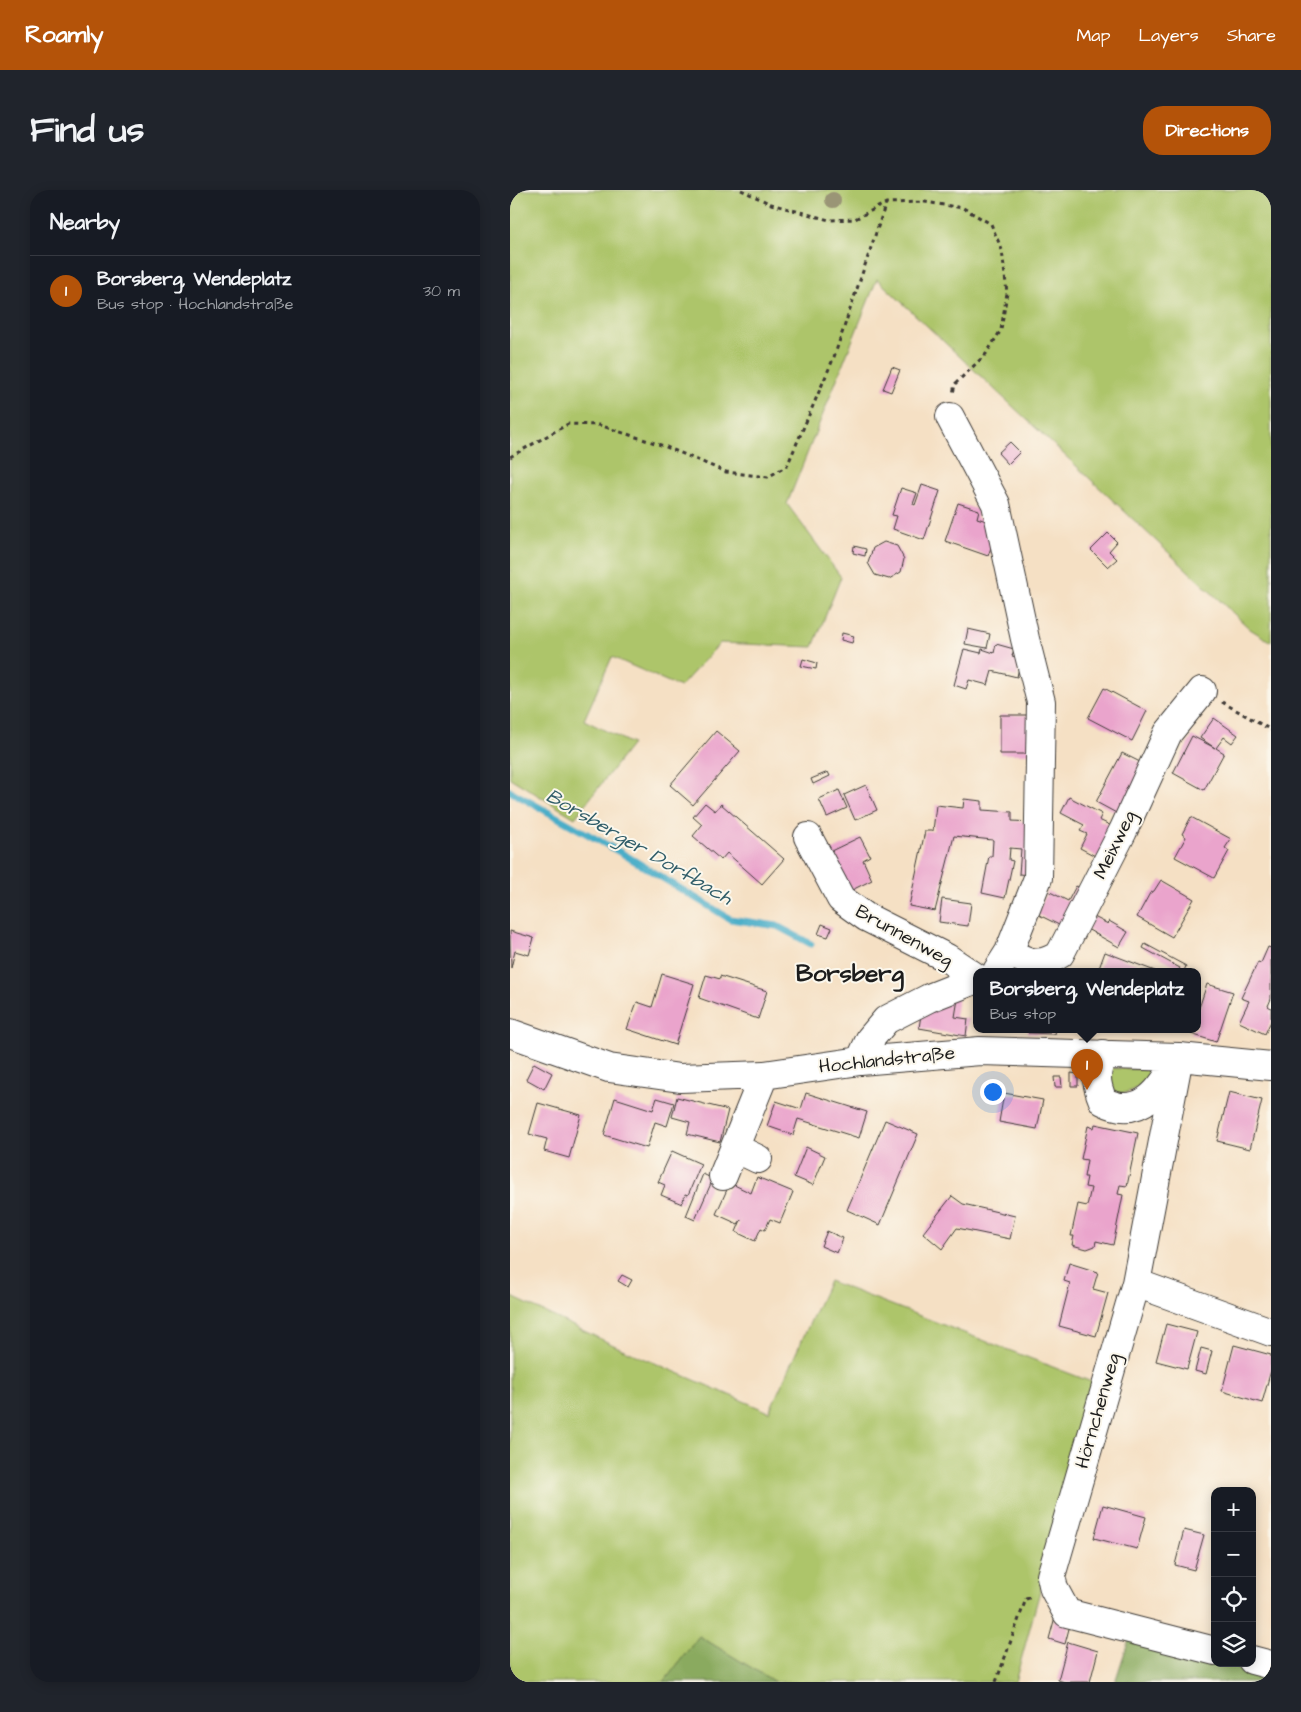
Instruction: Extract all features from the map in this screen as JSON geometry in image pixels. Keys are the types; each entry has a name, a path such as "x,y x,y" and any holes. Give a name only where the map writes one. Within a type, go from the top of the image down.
{"street":[{"name":"Meixweg","path":"950,417 996,504 1025,639 1041,702 1038,878 1003,962 1038,963 1052,960 1060,954 1123,831 1168,733 1202,691"},
{"name":"Brunnenweg","path":"808,837 841,899 866,917 947,958 973,976"},
{"path":"860,1061 870,1039 886,1020 929,998 973,981"},
{"name":"Hochlandstraße","path":"510,1033 609,1068 680,1078 764,1075 860,1061 980,1040 1103,1054 1180,1057 1271,1066"},
{"path":"1103,1054 1096,1070 1097,1087 1103,1101 1114,1107 1131,1108 1151,1096 1164,1084 1180,1057"},
{"name":"Hörnchenweg","path":"1180,1057 1136,1283 1051,1576 1054,1589 1067,1613 1211,1649"},
{"path":"723,1176 747,1153 764,1075"},
{"path":"1136,1283 1271,1332"},
{"path":"1256,1661 1271,1665"}],"path":[{"path":"741,190 772,204 828,220 855,219 886,203 925,202 963,208 991,224 1002,250 1007,293 1001,330 986,354 955,384 950,417"},
{"path":"510,456 568,424 583,424 598,425 664,446 726,472 768,477 787,466 834,357 886,203"},
{"path":"1202,691 1271,730"},
{"path":"996,1682 1026,1599 1054,1589"}],"green space":[{"path":"510,190 1271,190 1271,642 1250,629 877,279 787,504 841,577 813,647 720,643 680,687 612,657 584,720 632,744 575,818 510,778"},
{"path":"1114,1068 1154,1071 1135,1089 1129,1092 1117,1093 1110,1084 1107,1074"},
{"path":"829,1281 1097,1384 1015,1682 775,1682 699,1636 664,1682 510,1682 510,1296 622,1349 769,1412"},
{"path":"699,1636 775,1682 664,1682"},
{"path":"1129,1639 1211,1662 1211,1667 1244,1667 1271,1674 1271,1682 1115,1682"}],"building":[{"path":"892,367 900,370 891,392 883,389"},
{"path":"1010,442 1020,452 1008,464 998,453"},
{"path":"922,485 940,491 924,540 893,529 897,516 892,515 901,488 917,493 913,504 915,505"},
{"path":"958,503 979,510 977,518 999,525 988,556 945,541"},
{"path":"1108,533 1117,542 1109,551 1117,559 1108,567 1091,550"},
{"path":"884,542 897,546 904,559 901,572 889,579 875,575 868,563 873,548"},
{"path":"854,546 866,549 865,556 853,553"},
{"path":"968,629 990,634 987,648 965,644"},
{"path":"842,633 854,636 852,643 841,640"},
{"path":"996,644 1014,649 1012,656 1021,658 1017,677 992,671 988,685 969,680 966,689 954,685 964,649 981,653 982,649 994,653"},
{"path":"803,659 817,663 816,669 801,666"},
{"path":"1104,688 1147,711 1132,741 1088,718"},
{"path":"1000,715 1029,715 1030,754 1000,754"},
{"path":"1214,718 1238,735 1232,743 1224,737 1216,748 1224,753 1204,790 1173,773 1192,736 1215,748 1200,738"},
{"path":"716,731 740,751 693,805 670,785"},
{"path":"1122,753 1146,765 1120,815 1096,802"},
{"path":"828,772 830,776 813,784 811,779"},
{"path":"866,785 877,810 855,820 844,795"},
{"path":"839,790 847,808 827,817 819,799"},
{"path":"1069,797 1102,814 1099,820 1114,827 1099,858 1080,848 1087,834 1080,831 1084,825 1061,813"},
{"path":"964,799 982,801 982,810 1012,812 1012,821 1033,822 1029,875 1019,874 1021,849 1010,848 1009,860 1013,861 1005,898 982,893 989,856 992,856 993,840 954,836 935,911 909,906 925,831 933,831 936,805 963,808"},
{"path":"705,803 715,811 721,804 784,859 762,884 727,853 721,860 693,836 702,825 693,817"},
{"path":"1191,817 1231,839 1225,848 1229,851 1214,878 1175,857 1186,837 1182,834"},
{"path":"860,837 870,856 863,860 872,880 848,892 829,852"},
{"path":"1161,880 1194,899 1172,937 1137,917 1150,893 1154,891"},
{"path":"1076,886 1086,891 1067,929 1037,914 1048,891 1068,901"},
{"path":"942,899 971,903 968,926 939,922"},
{"path":"1094,917 1108,924 1109,921 1128,932 1119,947 1087,929"},
{"path":"822,924 832,928 828,937 818,934"},
{"path":"510,931 534,938 529,955 515,951 511,968"},
{"path":"1145,944 1186,966 1185,968 1180,968 1143,948"},
{"path":"1268,947 1271,948 1271,999 1268,1006 1271,1008 1271,1021 1265,1034 1239,1022 1249,1001 1241,998 1258,962 1261,963"},
{"path":"1105,952 1147,968 1099,968"},
{"path":"662,974 694,984 675,1045 627,1029 637,1002 652,1007"},
{"path":"706,975 720,979 720,976 767,991 758,1019 699,998"},
{"path":"1207,984 1233,992 1216,1042 1191,1034 1201,1033 1201,1002"},
{"path":"959,993 955,1017 968,1019 966,1036 919,1028 922,1008"},
{"path":"534,1063 552,1073 544,1089 526,1079"},
{"path":"1071,1073 1078,1074 1078,1086 1071,1086"},
{"path":"1054,1077 1061,1077 1062,1087 1055,1087"},
{"path":"1229,1092 1262,1100 1250,1149 1217,1141"},
{"path":"806,1093 867,1112 859,1138 798,1119 793,1135 767,1126 776,1101 801,1109"},
{"path":"1004,1093 1043,1100 1037,1129 999,1122"},
{"path":"677,1097 728,1110 720,1142 687,1134 690,1122 672,1117"},
{"path":"615,1098 653,1110 657,1098 674,1103 667,1126 655,1122 647,1148 604,1135"},
{"path":"538,1103 581,1115 569,1158 544,1151 547,1139 529,1134"},
{"path":"885,1120 918,1134 880,1225 847,1210"},
{"path":"1095,1124 1138,1133 1127,1186 1120,1185 1118,1194 1123,1195 1113,1245 1096,1241 1095,1246 1087,1249 1072,1245 1074,1236 1071,1236 1078,1204 1087,1206 1091,1188 1085,1187 1087,1177 1084,1177 1087,1160 1081,1159 1088,1126 1094,1128"},
{"path":"806,1147 825,1156 813,1185 794,1177"},
{"path":"672,1151 701,1164 688,1195 685,1194 682,1204 661,1195 665,1185 658,1182"},
{"path":"703,1174 713,1179 695,1220 686,1216"},
{"path":"757,1177 793,1192 780,1223 770,1219 765,1230 761,1228 755,1241 736,1232 741,1220 738,1224 716,1214 730,1183 751,1193"},
{"path":"952,1196 963,1204 1015,1216 1010,1239 957,1228 942,1249 923,1233"},
{"path":"827,1231 843,1238 837,1253 821,1246"},
{"path":"1069,1263 1098,1272 1093,1289 1108,1293 1096,1336 1059,1326 1070,1283 1064,1281"},
{"path":"622,1275 632,1280 628,1287 618,1281"},
{"path":"1166,1324 1197,1332 1187,1369 1156,1361"},
{"path":"1234,1345 1271,1355 1271,1370 1262,1403 1222,1391"},
{"path":"1201,1348 1212,1351 1206,1374 1195,1371"},
{"path":"1103,1505 1146,1517 1137,1549 1094,1538"},
{"path":"1184,1530 1204,1535 1194,1570 1175,1565"},
{"path":"1055,1617 1071,1621 1065,1644 1049,1639"},
{"path":"1068,1642 1098,1651 1090,1682 1065,1682 1058,1680"}],"waterway":[{"name":"Borsberger Dorfbach","path":"510,791 625,855 730,919 777,926 811,944"}],"place":[{"name":"Borsberg, Wendeplatz","path":"1087,1090"}],"district":[{"name":"Borsberg","path":"850,974"}]}
